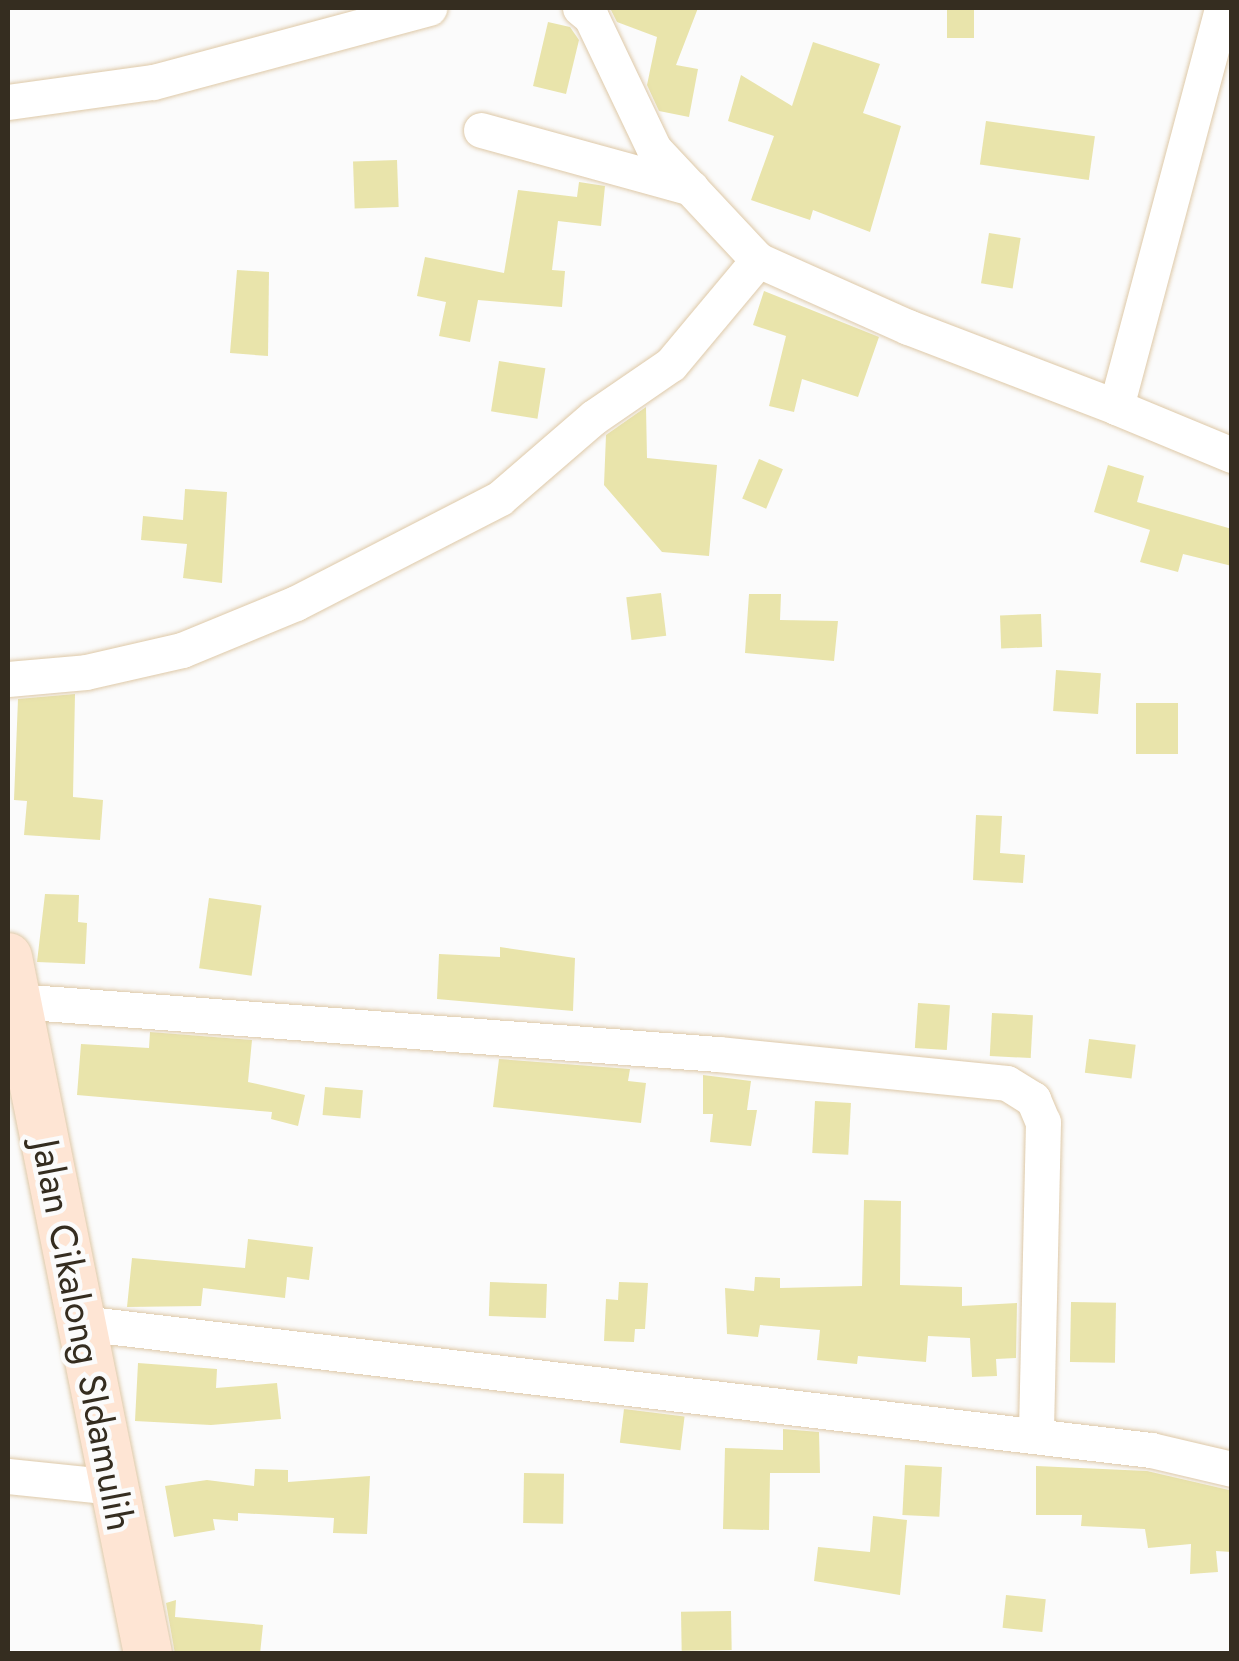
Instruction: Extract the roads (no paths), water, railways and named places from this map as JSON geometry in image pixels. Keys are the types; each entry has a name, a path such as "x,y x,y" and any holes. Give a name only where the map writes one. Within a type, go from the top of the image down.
{"street":[{"path":"8,102 152,82 429,8"},
{"path":"580,8 591,17 654,149 758,260 908,327 1232,455"},
{"path":"1116,407 1222,8"},
{"path":"481,130 691,188"},
{"path":"8,679 86,672 182,650 296,604 500,498 594,417 671,364 758,260"},
{"path":"13,1000 718,1054 1007,1083 1033,1099 1043,1122 1036,1436"},
{"name":"Jalan Cikalong SIdamulih","path":"13,1000 148,1654"},
{"path":"80,1323 1151,1450 1232,1469"},
{"path":"8,1476 114,1488"}]}
